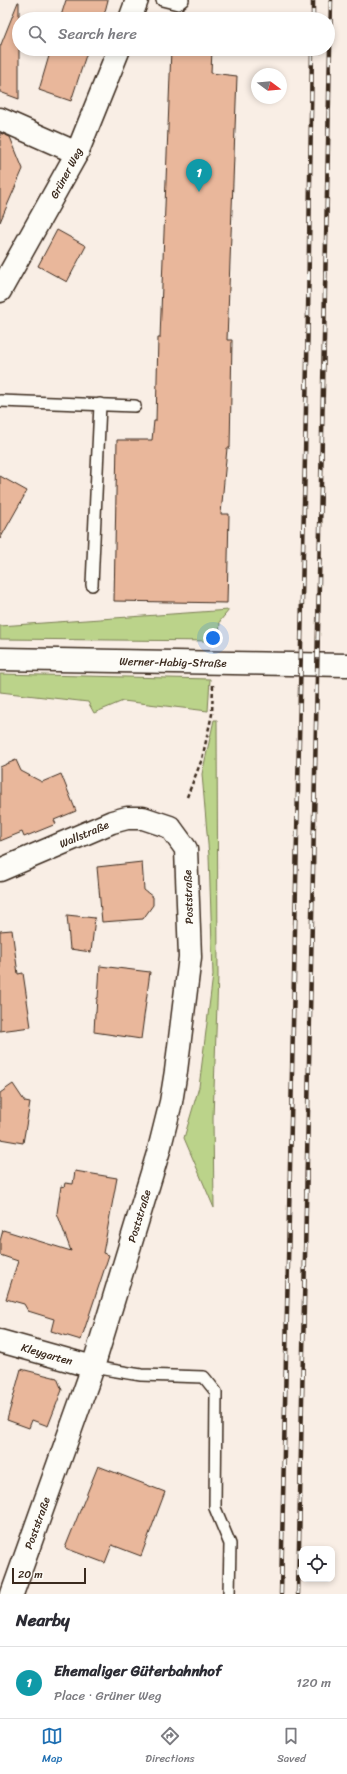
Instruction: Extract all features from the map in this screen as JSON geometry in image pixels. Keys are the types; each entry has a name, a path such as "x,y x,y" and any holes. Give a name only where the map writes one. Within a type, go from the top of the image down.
{"street":[{"path":"133,12 137,0"},
{"name":"Grüner Weg","path":"0,291 78,153 116,56"},
{"path":"0,119 78,153"},
{"name":"Werner-Habig-Straße","path":"0,659 347,665"},
{"name":"Wallstraße","path":"0,870 112,822 127,818 143,818 170,827"},
{"name":"Poststraße","path":"12,1594 93,1368 159,1150 171,1102 190,957 186,849 170,827"},
{"name":"Kleygarten","path":"0,1341 93,1368"}],"lane":[{"path":"162,0 178,4 183,0"},
{"path":"0,401 135,406"},
{"path":"92,585 100,404"},
{"path":"93,1368 141,1375 204,1377 216,1392 215,1508 230,1544 229,1594"}],"path":[{"path":"187,797 202,759 212,714 213,679"}],"green space":[{"path":"229,610 220,621 219,641 0,639 0,626"},
{"path":"0,674 210,679 208,711 123,701 94,713 88,702 0,692"},
{"path":"214,720 217,720 218,976 213,1118 214,1208 184,1138 199,1087 213,975 209,856 202,774"}],"building":[{"path":"66,0 108,0 105,12 62,12"},
{"path":"18,2 19,2 19,12 14,12"},
{"path":"12,17 12,56 19,56 19,99 0,92 0,47"},
{"path":"49,56 86,56 71,101 39,90"},
{"path":"171,56 212,56 211,73 237,76 227,340 232,340 230,448 227,448 221,514 229,514 227,603 114,601 117,440 152,440 154,421 156,421 158,338 160,338"},
{"path":"0,133 10,137 23,169 0,222"},
{"path":"57,230 86,246 67,282 38,266"},
{"path":"0,476 27,491 0,539"},
{"path":"16,760 21,771 42,782 61,774 76,811 54,820 56,824 24,837 22,832 0,841 0,767"},
{"path":"142,862 144,890 153,897 153,905 143,919 102,922 97,867"},
{"path":"67,915 95,918 91,952 70,949"},
{"path":"12,930 18,974 23,973 31,1027 0,1031 0,931"},
{"path":"100,966 150,972 141,1039 94,1032"},
{"path":"13,1084 25,1102 30,1103 23,1143 0,1139 0,1093"},
{"path":"75,1171 117,1178 103,1253 109,1255 81,1340 51,1331 54,1319 28,1311 24,1304 6,1299 18,1261 0,1255 0,1241 3,1230 71,1251 57,1213 61,1186 64,1187 65,1183 73,1184"},
{"path":"21,1369 57,1378 62,1390 48,1426 32,1420 29,1428 7,1420"},
{"path":"98,1466 165,1492 141,1556 112,1545 105,1563 65,1548"}],"railway":[{"path":"313,0 313,12"},
{"path":"331,0 331,12"},
{"path":"281,1594 308,314 312,56"},
{"path":"298,1594 330,56"}],"place":[{"name":"Ehemaliger Güterbahnhof","path":"199,192"}]}
